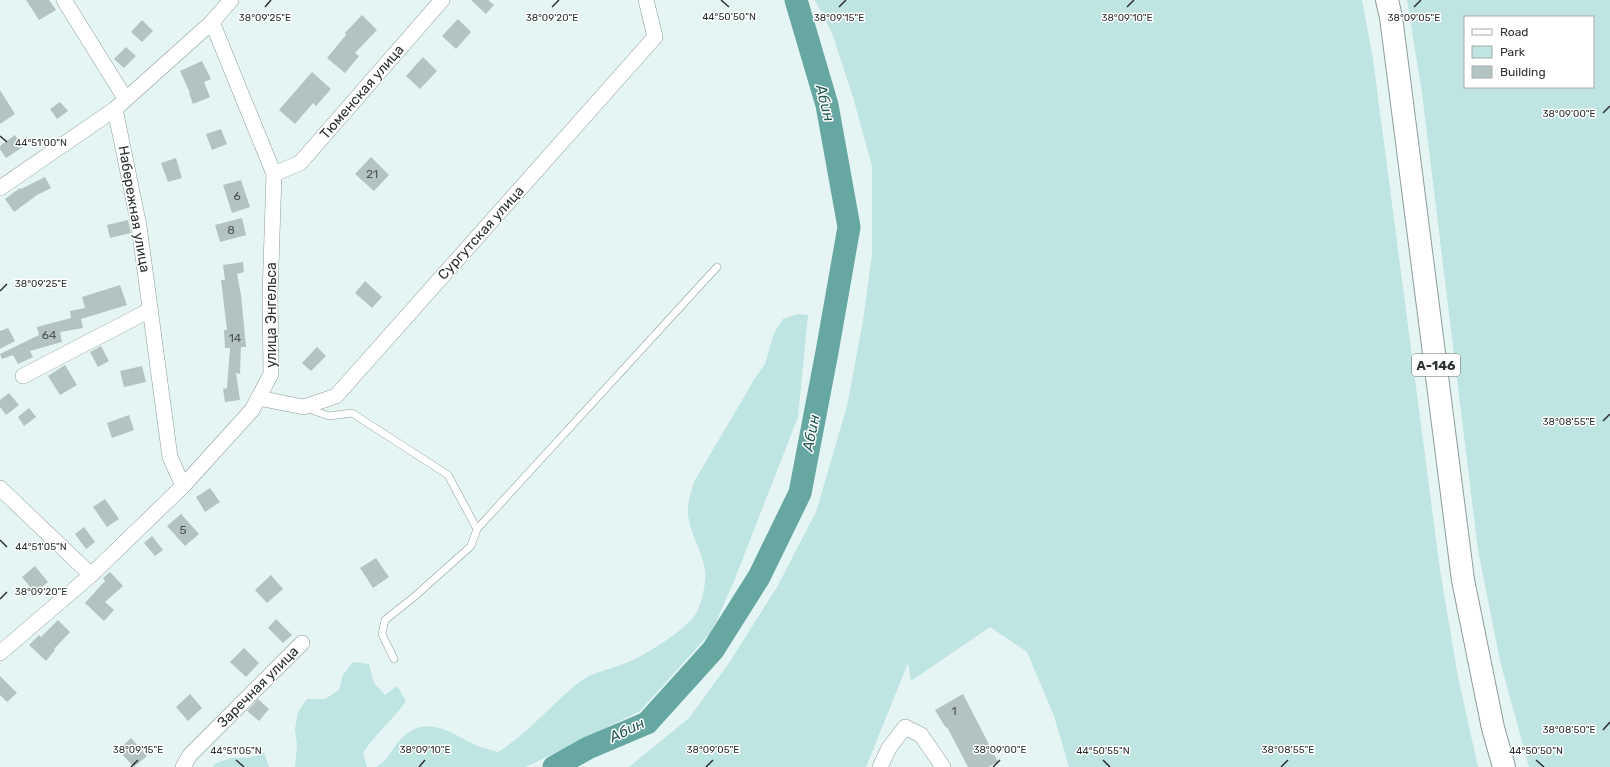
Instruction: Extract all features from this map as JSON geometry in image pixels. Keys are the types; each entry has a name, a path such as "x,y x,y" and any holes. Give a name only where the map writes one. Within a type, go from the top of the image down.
{"highway":[{"name":"А-146","path":"1387,0 1393,33 1463,580 1493,728 1504,767"}],"street":[{"name":"Набережная улица","path":"64,0 120,103 139,226 170,457 183,486"},
{"path":"0,188 120,103 212,22 231,0"},
{"name":"Тюменская улица","path":"274,174 300,163 442,0"},
{"name":"Сургутская улица","path":"304,408 336,396 655,37 646,0"},
{"name":"улица Энгельса","path":"0,653 91,576 183,486 252,410 271,374 270,296 274,174 212,22"},
{"path":"23,376 150,310"},
{"path":"258,398 304,408"},
{"path":"0,488 91,576"},
{"name":"Заречная улица","path":"183,767 190,756 302,643"},
{"path":"880,767 889,748 904,726 921,735 943,767"}],"lane":[{"path":"394,659 382,634 385,620 414,597 471,546 478,529 717,267"},
{"path":"304,408 329,416 352,413 448,475 478,529"}],"green space":[{"path":"815,0 1362,0 1373,59 1440,570 1458,677 1478,767 1069,767 1054,716 1027,652 990,627 911,681 908,663 866,767 629,767 689,718 729,663 777,587 816,512 847,406 863,321 872,254 872,166 853,97 832,33"},
{"path":"1407,0 1610,0 1610,767 1529,767 1500,661 1478,550 1422,93"},
{"path":"798,314 808,315 798,417 734,581 712,631 640,711 526,767 375,767 388,757 404,736 413,729 423,726 432,726 442,729 480,747 498,752 520,736 581,681 644,654 676,634 692,619 698,610 705,585 704,564 689,523 688,514 689,502 694,482 755,378 765,364 774,333 783,319"},
{"path":"353,662 369,664 374,683 385,695 397,686 406,701 363,753 367,767 295,767 297,746 295,729 298,712 307,699 325,699 339,690 343,675"},
{"path":"264,753 269,767 213,767 214,764 231,758 248,758"}],"building":[{"path":"26,0 49,0 56,10 39,20"},
{"path":"471,0 488,0 494,5 486,14"},
{"path":"362,15 377,30 355,53 359,56 345,73 327,58 346,35 345,33"},
{"path":"458,19 471,32 456,49 442,36"},
{"path":"142,20 153,31 142,42 131,32"},
{"path":"126,47 136,56 124,68 114,59"},
{"path":"423,57 437,71 420,89 406,76"},
{"path":"202,61 211,79 204,82 210,97 193,104 190,93 180,71"},
{"path":"312,72 331,89 316,106 313,103 295,124 279,110"},
{"path":"0,90 15,114 0,124"},
{"path":"60,102 68,111 57,119 50,109"},
{"path":"221,129 227,144 212,150 206,134"},
{"path":"15,135 23,147 6,158 0,149 0,146"},
{"path":"371,157 389,175 374,191 355,174"},
{"path":"176,158 182,178 168,182 161,163"},
{"path":"45,177 51,188 37,195 14,212 5,199 20,188 21,189"},
{"path":"241,180 250,207 232,213 223,185"},
{"path":"242,218 246,235 220,242 215,225"},
{"path":"128,220 131,233 110,238 107,225"},
{"path":"243,262 244,272 237,274 241,295 246,347 241,347 240,374 236,373 240,400 225,402 223,389 227,388 230,348 225,348 224,330 227,330 221,280 225,280 223,265"},
{"path":"365,281 382,297 372,308 355,293"},
{"path":"120,285 127,305 81,319 83,328 60,332 62,342 30,351 33,357 18,364 13,355 2,359 0,354 39,335 37,327 71,318 70,311 85,308 82,297"},
{"path":"8,328 15,341 0,349 0,331"},
{"path":"101,346 109,361 98,367 90,352"},
{"path":"317,347 326,356 311,371 302,363"},
{"path":"65,365 77,385 60,395 48,376"},
{"path":"142,366 146,382 124,387 120,371"},
{"path":"9,393 19,405 6,415 0,407 0,400"},
{"path":"29,408 36,417 24,426 18,417"},
{"path":"129,415 134,430 112,438 107,423"},
{"path":"210,488 220,502 205,512 196,497"},
{"path":"105,499 119,519 107,527 93,507"},
{"path":"181,514 199,534 185,546 167,526"},
{"path":"84,527 95,542 86,549 75,534"},
{"path":"152,536 163,550 155,556 144,543"},
{"path":"376,558 389,577 373,588 360,568"},
{"path":"35,566 48,582 35,593 22,577"},
{"path":"110,572 123,586 105,602 114,610 104,621 85,603 105,581 103,578"},
{"path":"271,575 283,589 267,603 255,590"},
{"path":"276,619 292,635 283,643 268,628"},
{"path":"58,620 70,632 54,649 55,650 46,661 29,645 39,635 41,637"},
{"path":"244,648 259,663 246,677 230,662"},
{"path":"0,676 17,693 7,702 0,695"},
{"path":"190,694 202,708 188,721 176,707"},
{"path":"963,694 998,762 988,767 968,767 947,727 946,728 935,710"},
{"path":"258,699 269,709 259,721 247,711"},
{"path":"131,738 147,756 134,767 118,750"}],"waterway":[{"name":"Абин","path":"554,767 588,748 647,723 713,650 759,577 800,493 849,227 827,105 796,0"}]}
